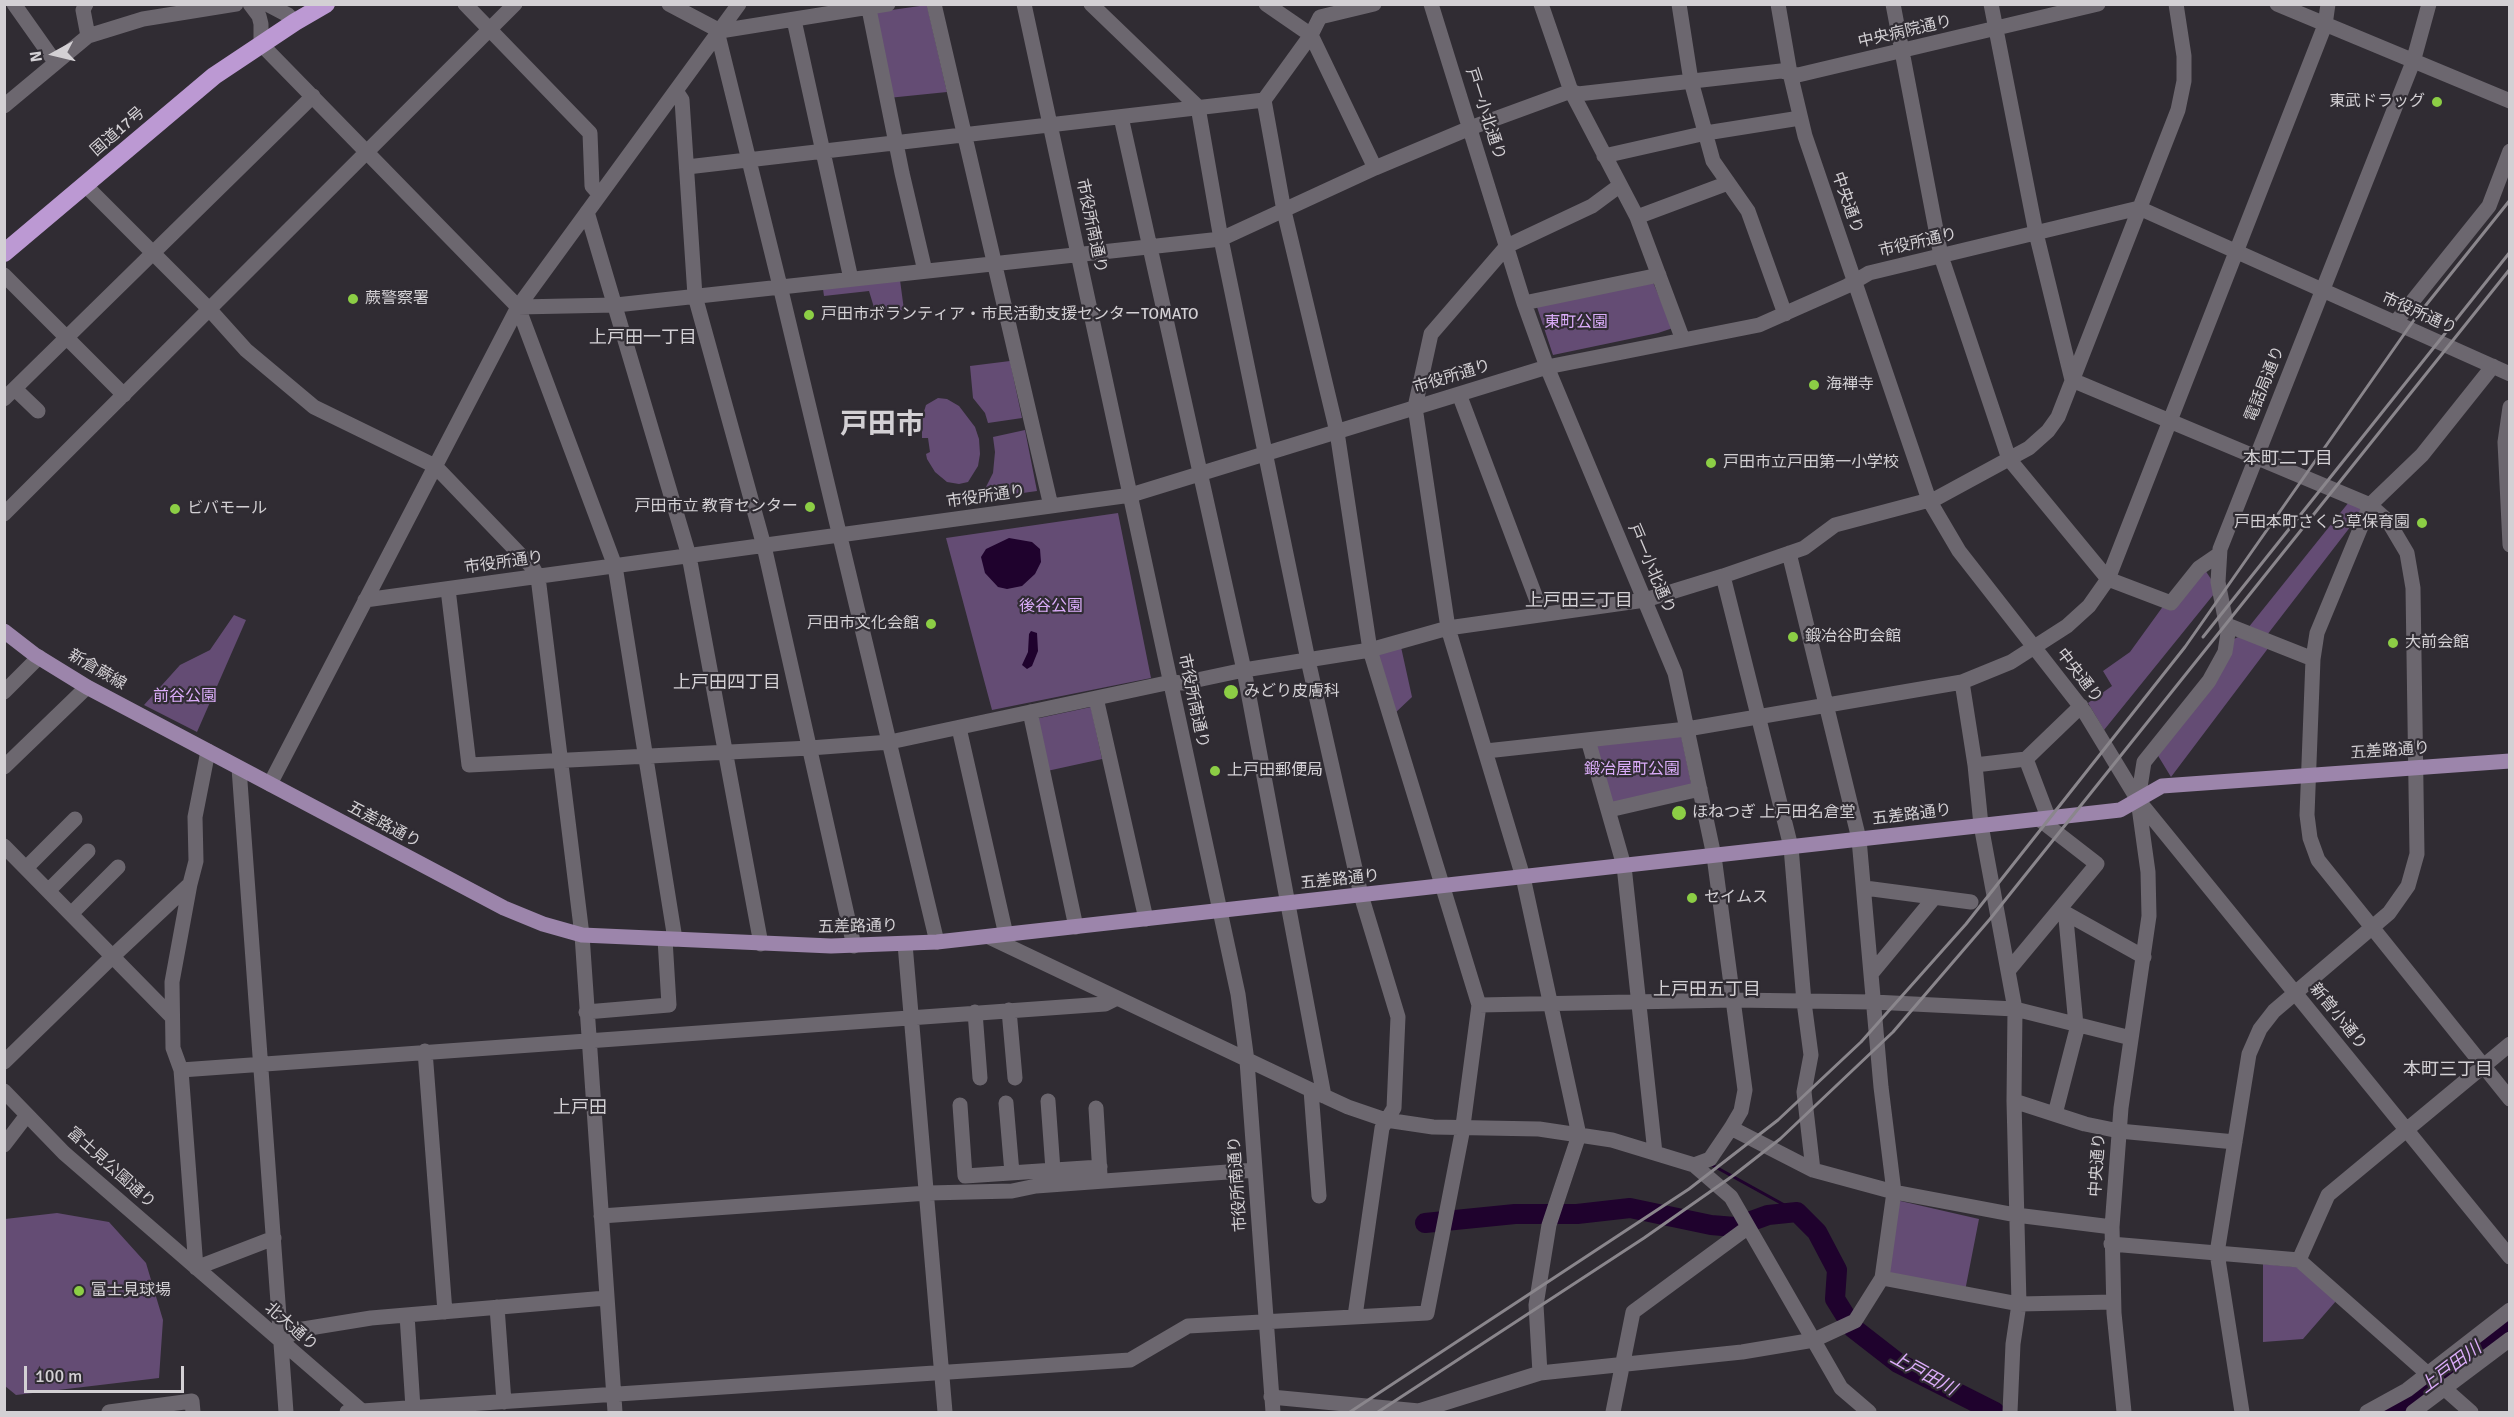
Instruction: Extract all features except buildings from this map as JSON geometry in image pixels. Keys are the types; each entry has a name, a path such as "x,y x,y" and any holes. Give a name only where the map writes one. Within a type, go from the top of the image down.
{"highway":[{"name":"国道17号","path":"4,253 214,76 326,4"}],"main road":[{"name":"新倉蕨線","path":"7,638 87,687 208,751"},
{"name":"五差路通り","path":"208,751 504,908 543,924 582,935 854,946 989,937 2120,810 2162,786 2510,761"}],"street":[{"path":"14,4 56,62"},
{"path":"86,4 84,10 88,36"},
{"path":"4,106 88,36 143,19 208,6 236,4"},
{"path":"250,4 259,16 261,44 518,307 615,566 646,757 670,939 669,1005 586,1012"},
{"path":"267,4 296,22"},
{"path":"465,4 590,133 592,186 600,195"},
{"path":"5,513 515,4"},
{"path":"669,4 719,33 888,4"},
{"path":"270,784 518,307 739,4"},
{"path":"934,4 1050,507"},
{"name":"市役所南通り","path":"1024,4 1238,994 1247,1061 1273,1413"},
{"path":"1091,4 1198,107 1221,239 1308,660 1361,895 1398,1017 1394,1108 1382,1128 1355,1316"},
{"path":"1266,4 1311,35 1376,168"},
{"path":"357,1412 1130,1360 1188,1326 1427,1313 1462,1129 1479,1005 1370,650 1337,432 1284,211 1264,100 1311,35 1320,17 1374,4"},
{"name":"戸一小北通り","path":"1431,4 1524,303 1547,367 1675,673 1714,856 1745,1090 1741,1111 1731,1128 1701,1163"},
{"path":"1541,4 1571,91 1636,217 1683,340"},
{"path":"1679,4 1691,81 1713,161 1748,211 1785,314"},
{"name":"中央通り","path":"1778,4 1800,118 1929,500 1955,545 2081,706 2102,737 2138,800 2149,884 2149,916 2119,1131 2112,1227 2113,1302 2124,1413"},
{"path":"1893,4 1941,256 2009,459 2108,579 2171,603 2199,568 2218,555"},
{"path":"1991,4 2036,233 2072,380"},
{"name":"中央病院通り","path":"1571,91 1578,94 1781,71 1798,75 2098,4"},
{"path":"448,589 470,765 727,753 890,742 1171,682 1183,683 1244,670 1370,650 1448,628 1645,600 1723,576 1804,548 1835,525 1937,498 2029,448 2048,430 2058,417 2178,110 2184,81 2184,56 2176,4"},
{"path":"2277,4 2510,101"},
{"path":"1486,751 1687,729 1962,682 2011,662 2067,626 2089,606 2108,579 2325,25 2328,4"},
{"name":"電話局通り","path":"2138,800 2144,762 2221,663 2228,641 2218,582 2218,555 2413,62 2429,4"},
{"path":"868,6 924,271"},
{"path":"794,20 851,279"},
{"path":"719,33 937,942"},
{"path":"676,91 682,100 695,296 764,546 854,946"},
{"path":"518,307 616,305 1221,239 1470,128 1571,91"},
{"path":"38,411 10,394 313,96"},
{"path":"687,167 1264,100"},
{"path":"1120,117 1244,670 1287,903 1317,1093 1319,1196"},
{"path":"1604,156 1706,133 1800,118"},
{"path":"2395,322 2488,206 2510,151"},
{"path":"1636,217 1728,183"},
{"path":"86,186 210,310 246,350 314,407 435,466 533,568 538,577 582,935 615,1413"},
{"path":"1540,1372 1536,1305 1549,1225 1579,1135 1523,877 1448,628 1415,407 1431,333 1507,246 1592,206 1619,186"},
{"name":"市役所通り","path":"365,600 1131,495 1547,367 1759,325 1869,273 2139,208 2510,374"},
{"path":"587,212 689,556 761,944"},
{"path":"4,275 124,394"},
{"path":"1524,303 1659,275"},
{"path":"2493,366 2422,455 2370,505 2317,633 2313,658 2307,815 2310,838 2318,860 2510,1099"},
{"path":"2072,380 2370,505 2388,521 2408,553 2413,588 2417,854 2408,886 2389,913 2274,1011 2260,1029 2249,1054 2217,1253 2242,1413"},
{"path":"1459,394 1542,614"},
{"path":"2510,407 2505,442 2510,545"},
{"path":"1271,1396 1419,1411 1437,1409 1540,1372 1742,1352 1814,1340 1849,1323 1882,1278 1894,1192 1873,1002 1859,839 1789,553"},
{"path":"1723,576 1791,847 1804,1002 1811,1055 1804,1092 1813,1170"},
{"path":"2227,625 2313,658"},
{"path":"4,692 39,657"},
{"path":"1962,682 1975,765 1981,825 2015,1009 2014,1101 2019,1304 2013,1344 2010,1412"},
{"path":"4,767 87,687"},
{"path":"1096,698 1146,919"},
{"path":"1975,765 2026,759 2081,706"},
{"path":"1030,712 1076,927"},
{"path":"959,728 1006,935"},
{"path":"1588,740 1624,866 1655,1153"},
{"path":"208,751 195,817 196,861 172,982 172,1048 181,1070 196,1268 274,1238"},
{"path":"2008,971 2097,864 2044,818 2026,759"},
{"path":"239,768 286,1413"},
{"path":"1609,810 1700,789"},
{"name":"新曽小通り","path":"2138,800 2510,1257"},
{"path":"26,868 75,819"},
{"path":"4,846 172,1017"},
{"path":"48,891 88,851"},
{"path":"71,914 118,867"},
{"path":"4,1062 112,956 190,884"},
{"path":"1865,888 1971,902"},
{"path":"1871,974 1934,898"},
{"path":"2060,910 2144,957"},
{"path":"2055,1114 2077,1025 2066,919 2060,910"},
{"path":"989,937 1247,1061 1317,1093 1386,1120 1462,1129 1539,1129 1612,1140 1655,1153 1701,1163 1731,1197 1841,1389 1869,1413"},
{"path":"905,944 945,1413"},
{"path":"181,1070 1105,1004 1117,998"},
{"path":"1479,1005 1733,1000 1873,1002 2015,1009 2131,1038"},
{"path":"1009,1010 1015,1078"},
{"path":"975,1012 981,1078"},
{"path":"2299,1260 2328,1195 2510,1044"},
{"path":"424,1051 445,1312"},
{"name":"富士見公園通り","path":"4,1091 64,1153 196,1268"},
{"path":"1048,1101 1053,1170"},
{"path":"2014,1101 2085,1124 2119,1131 2235,1142"},
{"path":"1006,1103 1012,1173"},
{"path":"960,1106 965,1176 1053,1170 1100,1174 1255,1170"},
{"path":"1096,1108 1100,1174"},
{"path":"4,1145 27,1115"},
{"path":"1731,1128 1813,1170 1894,1192 2016,1215 2112,1227"},
{"path":"601,1216 928,1193 1012,1191 1100,1174"},
{"path":"1614,1413 1621,1365 1633,1312 1745,1224"},
{"path":"2112,1244 2299,1260 2471,1413"},
{"name":"北大通り","path":"196,1268 281,1341 357,1412"},
{"path":"1882,1278 2019,1304 2113,1302"},
{"path":"281,1341 297,1330 406,1315 606,1298"},
{"path":"497,1307 504,1402"},
{"path":"2367,1413 2407,1390 2510,1310"},
{"path":"406,1315 413,1408"},
{"path":"2413,1413 2510,1339"},
{"path":"109,1413 192,1401 193,1413"}],"green space":[{"path":"927,5 947,92 888,98 870,13"},
{"path":"900,280 904,310 876,314 869,291 824,296 823,289"},
{"name":"東町公園","path":"1652,280 1673,328 1553,355 1536,304"},
{"path":"1010,361 1022,418 988,423 985,413 973,398 970,366"},
{"path":"938,398 947,399 959,406 975,427 980,454 978,466 968,482 959,484 947,482 935,472 927,459 926,454 930,452 928,438 922,438 922,418 926,405"},
{"path":"1025,430 1037,491 980,499 993,473 995,452 993,437"},
{"path":"2349,502 2364,509 2267,635 2248,628"},
{"name":"後谷公園","path":"1118,513 1151,678 992,710 946,538"},
{"path":"2205,570 2211,579 2214,594 2104,730 2088,703 2112,686 2103,671 2130,652 2164,605"},
{"name":"前谷公園","path":"234,615 246,620 197,732 144,705 180,665 210,650"},
{"path":"2242,635 2269,647 2171,777 2157,754 2234,639"},
{"path":"1401,647 1412,697 1394,714 1375,652"},
{"path":"1091,707 1102,759 1047,771 1035,719"},
{"name":"鍛冶屋町公園","path":"1681,735 1692,787 1610,807 1593,743"},
{"path":"1896,1200 1979,1219 1965,1291 1886,1272"},
{"name":"富士見球場","path":"57,1213 109,1222 146,1263 163,1320 159,1378 16,1395 5,1386 5,1219"},
{"path":"2263,1264 2297,1267 2336,1301 2303,1339 2263,1342"}],"shaded area":[{"path":"1009,538 1032,542 1040,549 1041,562 1035,574 1022,586 1007,589 998,587 985,573 981,557 986,549"},
{"path":"1031,631 1037,633 1038,651 1032,666 1027,669 1022,665 1028,652"}],"waterway":[{"name":"上戸田川","path":"1712,1165 1797,1212"},
{"path":"1425,1223 1515,1214 1577,1214 1630,1208 1711,1225 1735,1227 1768,1215 1797,1212 1817,1232 1837,1270 1835,1299 1853,1328 1898,1363 1995,1412"},
{"name":"上戸田川","path":"2393,1412 2411,1401 2510,1324"}],"railway":[{"path":"1350,1412 1689,1189 1778,1120 1861,1042 1966,924 2185,647 2414,320 2510,200"},
{"path":"2203,637 2510,252"},
{"path":"1378,1412 1644,1238 1734,1175 1780,1139 1893,1032 1990,919 2510,269"}],"place":[{"name":"東武ドラッグ","path":"2437,102"},
{"name":"蕨警察署","path":"353,299"},
{"name":"戸田市ボランティア・市民活動支援センターTOMATO","path":"809,315"},
{"name":"海禅寺","path":"1814,385"},
{"name":"戸田市立戸田第一小学校","path":"1711,463"},
{"name":"戸田市立 教育センター","path":"810,507"},
{"name":"ビバモール","path":"175,509"},
{"name":"戸田本町さくら草保育園","path":"2422,523"},
{"name":"戸田市文化会館","path":"931,624"},
{"name":"鍛冶谷町会館","path":"1793,637"},
{"name":"大前会館","path":"2393,643"},
{"name":"みどり皮膚科","path":"1231,692"},
{"name":"上戸田郵便局","path":"1215,771"},
{"name":"ほねつぎ 上戸田名倉堂","path":"1679,813"},
{"name":"セイムス","path":"1692,898"},
{"name":"富士見球場","path":"79,1291"}],"district":[{"name":"上戸田一丁目","path":"643,338"},
{"name":"戸田市","path":"882,426"},
{"name":"本町二丁目","path":"2288,459"},
{"name":"上戸田三丁目","path":"1579,601"},
{"name":"上戸田四丁目","path":"727,683"},
{"name":"上戸田五丁目","path":"1707,990"},
{"name":"本町三丁目","path":"2448,1070"},
{"name":"上戸田","path":"580,1108"}]}
